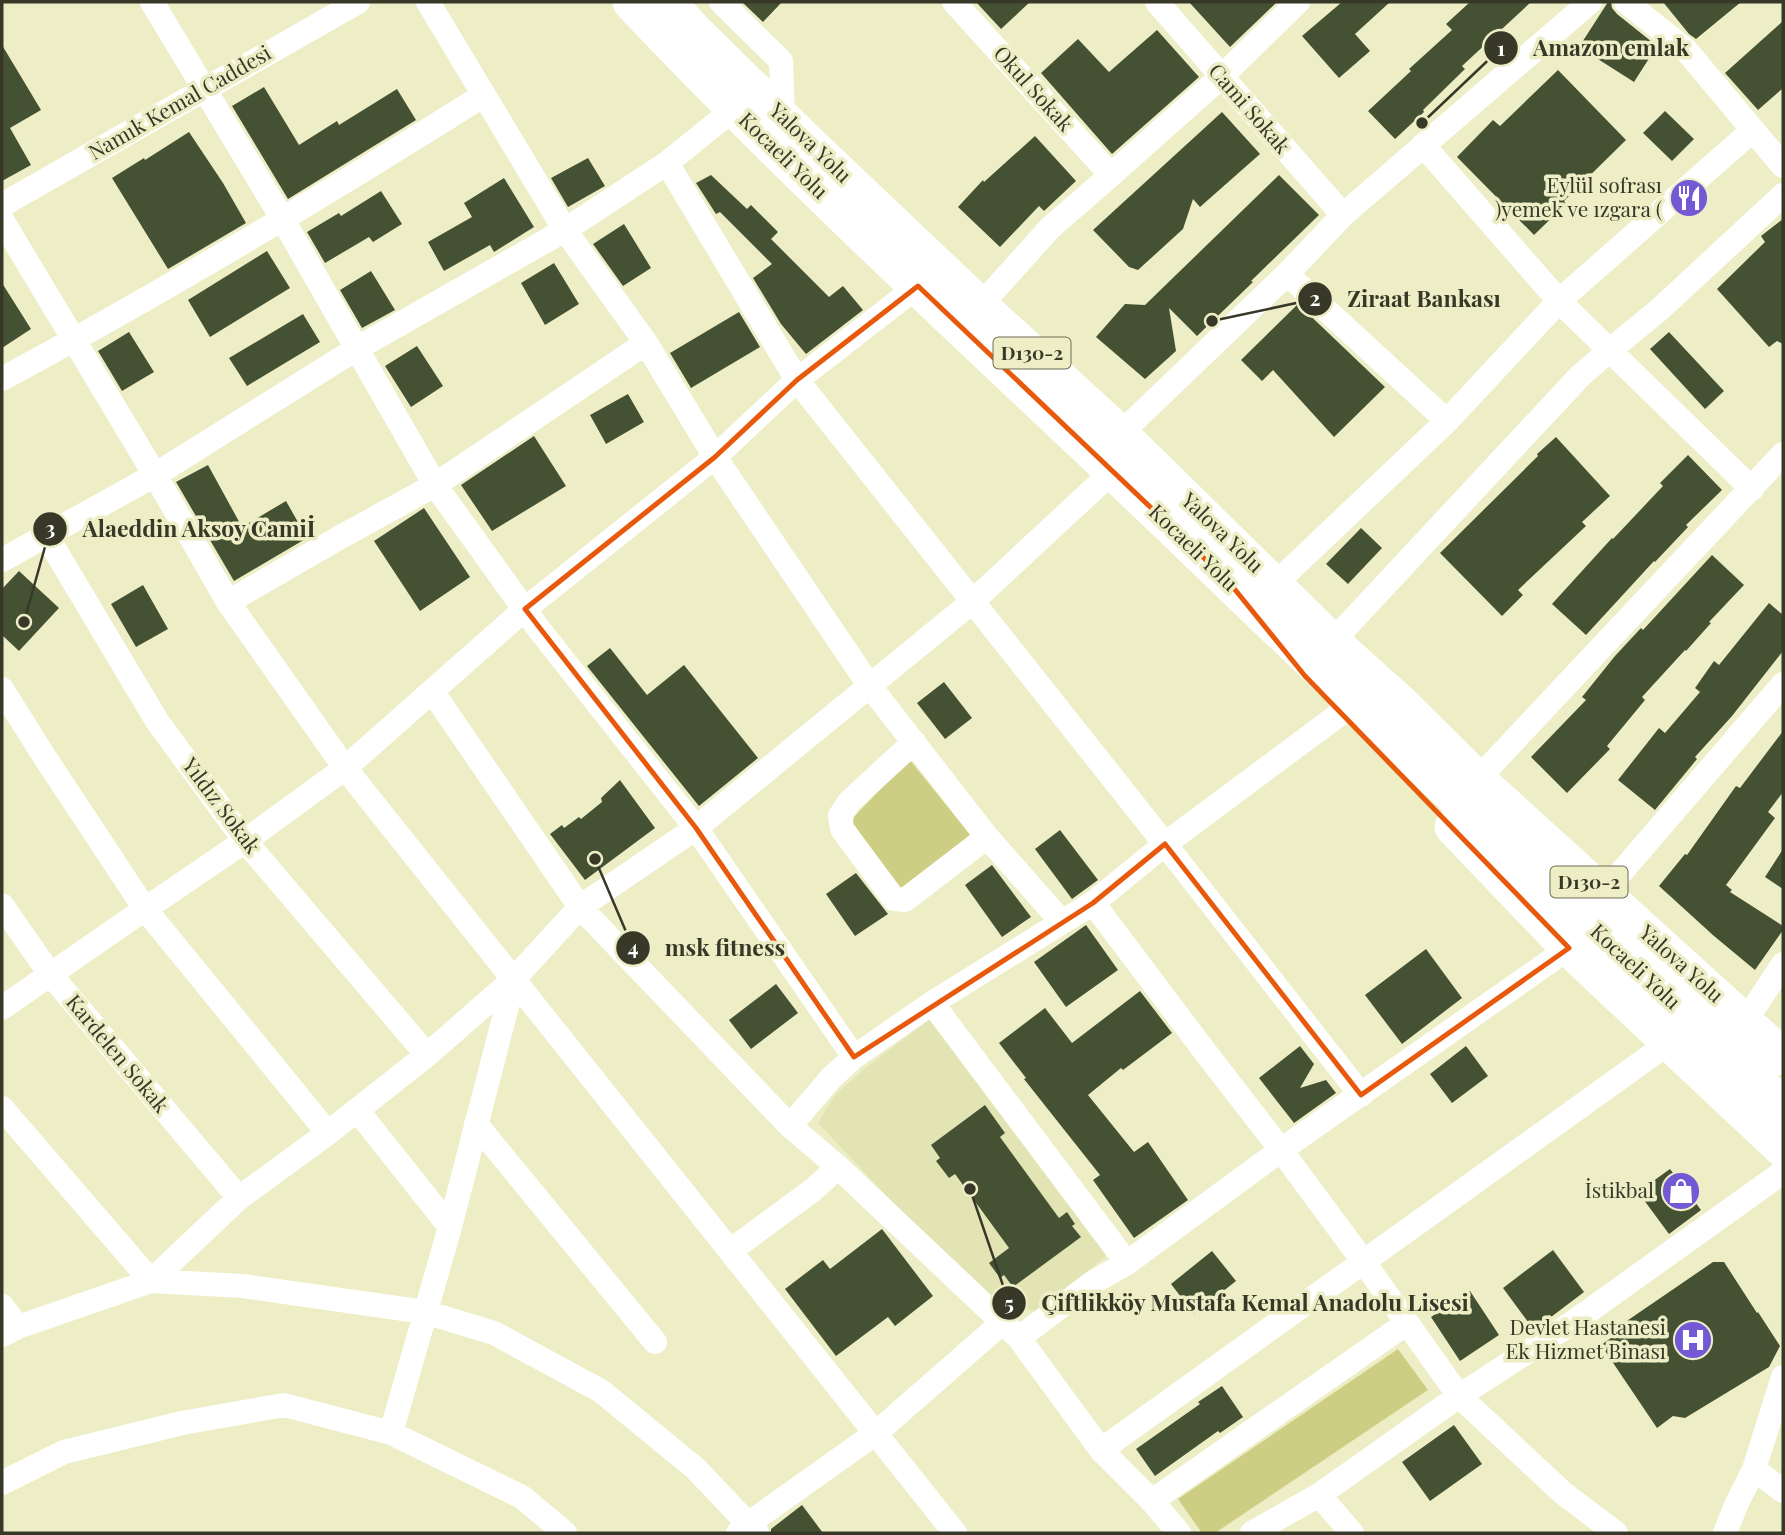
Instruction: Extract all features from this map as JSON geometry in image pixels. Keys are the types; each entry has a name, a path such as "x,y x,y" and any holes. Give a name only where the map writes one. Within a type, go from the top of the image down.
{"highway":[{"name":"Kocaeli̇ Yolu","path":"631,2 810,184 1112,472 1776,1083"},
{"name":"Yalova Yolu","path":"666,2 980,306 1120,434 1332,642 1399,702 1776,1083"},
{"path":"1228,581 1305,676 1569,948 1783,1149"},
{"path":"1399,702 1490,766 1618,876 1783,1031"}],"street":[{"path":"152,2 282,218 435,485 538,628 696,828 854,1057"},
{"name":"Namık Kemal Caddesi","path":"2,205 358,2"},
{"path":"428,2 565,230 646,344 715,457 869,685 987,837 1062,922"},
{"path":"721,2 781,61 783,117"},
{"name":"Okul Sokak","path":"954,2 1111,176"},
{"name":"Cami Sokak","path":"1157,2 1343,215"},
{"path":"980,306 1050,228 1221,77 1298,2"},
{"path":"1120,434 1287,274 1343,215 1590,2"},
{"path":"1626,2 1686,50 1783,166"},
{"path":"2,379 282,218 484,95"},
{"path":"2,560 155,475 356,349 565,230 667,163 734,109"},
{"path":"1275,584 1447,421 1559,301 1753,130"},
{"path":"1423,145 1559,301 1752,489"},
{"path":"667,163 797,380 1361,1095"},
{"path":"1332,642 1580,376 1659,310 1783,195"},
{"path":"2,220 228,602 345,768 955,1533"},
{"path":"1287,274 1447,421"},
{"path":"2,1009 246,841 345,768 525,609 715,457 797,380 918,286"},
{"path":"228,602 435,485 646,344"},
{"path":"1490,766 1783,454"},
{"path":"151,1281 239,1198 427,1055 514,979 580,907 696,828 971,602 1112,472"},
{"name":"Yıldız Sokak","path":"46,535 157,721 246,841 427,1055"},
{"path":"1618,876 1783,684"},
{"path":"2,689 145,909 328,1132"},
{"path":"432,691 580,907 790,1126 838,1167 1011,1330 1101,1450 1180,1533"},
{"path":"790,1126 831,1078 854,1057 932,1003 1093,903 1165,844 1341,713"},
{"path":"914,742 849,802 840,816 842,829 894,899 905,900 987,837"},
{"path":"1093,903 1281,1150 1459,1395 1563,1493 1616,1533"},
{"name":"Kardelen Sokak","path":"2,905 50,974 239,1198"},
{"path":"2,1306 10,1331 151,1281 243,1286 425,1312 494,1333 601,1391 695,1468 748,1530 1011,1330 1127,1263 1281,1150 1569,948"},
{"path":"1756,1005 1783,964"},
{"path":"391,1433 450,1227 514,979"},
{"path":"932,1003 1127,1263"},
{"path":"1101,1450 1670,1042"},
{"path":"2,1108 151,1281"},
{"path":"357,1110 450,1227"},
{"path":"476,1124 655,1342"},
{"path":"730,1251 813,1190 838,1167"},
{"path":"1252,1533 1318,1495 1459,1395 1572,1323 1783,1172"},
{"path":"1152,1501 1407,1323"},
{"path":"1725,1533 1754,1469 1783,1377"},
{"path":"2,1483 64,1452 182,1423 284,1405 391,1433 522,1497 565,1533"},
{"path":"1754,1469 1783,1490"},
{"path":"1318,1495 1352,1533"}],"highlighted area":[{"path":"918,286 1228,581 1305,676 1569,948 1361,1095 1165,844 1093,903 854,1057 696,828 525,609 715,457 797,380"}],"shaded area":[{"path":"909,759 972,837 900,893 853,823 854,817"},
{"path":"931,1018 1109,1254 1038,1311 990,1306 818,1123 834,1096"},
{"path":"1398,1349 1428,1390 1215,1533 1202,1533 1178,1499"}],"building":[{"path":"742,2 782,2 763,22"},
{"path":"976,2 1030,2 1001,29"},
{"path":"1189,2 1277,2 1230,47"},
{"path":"1342,2 1390,2 1355,34 1370,51 1339,78 1302,36"},
{"path":"1470,2 1531,2 1462,66 1465,69 1395,139 1368,111 1452,30 1446,24"},
{"path":"1608,2 1611,2 1617,14 1657,46 1634,82 1579,47"},
{"path":"1663,2 1741,2 1696,39"},
{"path":"1783,21 1783,88 1758,110 1725,73"},
{"path":"1157,30 1199,77 1112,154 1041,73 1078,39 1109,72"},
{"path":"2,45 41,110 10,128 31,165 2,181"},
{"path":"1558,70 1626,140 1564,201 1566,204 1534,235 1457,157 1493,120 1500,126"},
{"path":"264,87 299,145 337,121 339,125 397,89 416,120 288,199 232,106"},
{"path":"1665,111 1694,139 1672,161 1643,133"},
{"path":"1222,112 1260,154 1200,207 1193,199 1183,229 1138,270 1129,267 1093,230"},
{"path":"189,132 246,223 168,269 112,178"},
{"path":"1035,136 1076,181 1044,211 1039,206 1000,247 958,207 983,180 984,182"},
{"path":"588,158 605,186 568,207 551,178"},
{"path":"711,175 747,209 751,205 778,232 771,239 829,297 843,286 863,310 806,354 781,324 753,278 772,264 720,212 716,214 696,183"},
{"path":"1279,175 1319,215 1197,336 1169,308 1176,351 1145,379 1096,337 1125,304 1145,305"},
{"path":"504,178 534,227 494,252 490,245 444,271 428,242 472,217 464,203"},
{"path":"381,191 402,224 373,242 369,237 325,263 307,232 339,213 341,216"},
{"path":"1783,219 1783,344 1777,341 1769,347 1717,289 1765,242 1761,236"},
{"path":"624,224 651,268 623,286 593,244"},
{"path":"267,251 290,288 210,337 188,300"},
{"path":"554,263 579,304 545,325 521,283"},
{"path":"371,271 395,310 362,328 340,290"},
{"path":"2,283 31,329 2,348"},
{"path":"1298,304 1385,387 1334,437 1273,370 1262,381 1241,360"},
{"path":"739,312 760,347 691,388 670,353"},
{"path":"303,314 320,342 247,386 229,358"},
{"path":"129,332 154,372 122,391 98,351"},
{"path":"1669,332 1724,391 1705,409 1650,349"},
{"path":"417,346 443,386 411,407 385,366"},
{"path":"628,394 644,422 606,444 590,415"},
{"path":"534,436 566,486 492,531 461,485"},
{"path":"1556,437 1610,496 1582,522 1586,526 1518,590 1523,595 1502,616 1440,553"},
{"path":"1688,455 1722,490 1686,525 1688,527 1586,635 1552,604 1663,486 1660,483"},
{"path":"208,465 242,527 286,501 307,538 234,581 176,482"},
{"path":"424,508 470,577 420,611 374,541"},
{"path":"1361,528 1382,548 1348,584 1326,564"},
{"path":"1712,555 1744,585 1642,697 1645,700 1607,746 1610,749 1567,793 1531,757 1586,700 1582,697 1615,656 1641,628 1643,630"},
{"path":"19,571 59,608 19,651 2,635 2,589"},
{"path":"143,585 168,629 136,647 111,604"},
{"path":"1769,603 1783,615 1783,651 1655,810 1618,780 1659,728 1665,733 1700,692 1695,688 1714,661 1719,665"},
{"path":"610,648 647,695 684,665 758,758 699,806 587,666"},
{"path":"944,682 972,718 945,739 917,703"},
{"path":"1783,731 1783,792 1768,812 1775,818 1726,885 1732,890 1730,892 1783,926 1783,930 1755,970 1659,886 1685,854 1687,855 1736,786 1740,788"},
{"path":"620,780 655,828 585,880 550,834 562,825 564,828 579,817 581,819 602,802 601,798"},
{"path":"1060,830 1098,880 1072,899 1035,849"},
{"path":"1783,849 1783,889 1765,877"},
{"path":"992,865 1031,917 1002,937 965,885"},
{"path":"856,873 888,914 855,936 826,894"},
{"path":"1086,925 1118,970 1066,1007 1034,962"},
{"path":"1426,949 1462,998 1402,1044 1365,995"},
{"path":"776,984 798,1013 751,1049 729,1020"},
{"path":"1140,991 1172,1033 1123,1070 1121,1068 1088,1095 1134,1152 1148,1142 1188,1200 1134,1238 1093,1180 1100,1175 999,1043 1045,1008 1072,1043"},
{"path":"1300,1046 1314,1064 1300,1088 1326,1080 1336,1093 1294,1123 1259,1078"},
{"path":"1466,1046 1488,1076 1452,1103 1430,1074"},
{"path":"985,1105 1005,1133 1000,1137 1059,1218 1067,1212 1075,1224 1072,1226 1081,1237 1013,1287 1004,1275 1000,1278 989,1263 1009,1248 955,1174 949,1178 936,1161 940,1158 931,1145"},
{"path":"1670,1169 1701,1210 1669,1234 1638,1192"},
{"path":"882,1229 933,1296 895,1326 888,1317 836,1356 785,1289 823,1260 830,1269"},
{"path":"1553,1250 1584,1292 1534,1330 1503,1288"},
{"path":"1212,1251 1236,1281 1194,1314 1171,1284"},
{"name":"Devlet Hastanesi Ek Hizmet Binası","path":"1713,1262 1724,1262 1780,1346 1769,1367 1685,1418 1673,1416 1657,1428 1601,1345 1617,1334 1618,1327"},
{"path":"1470,1291 1499,1335 1460,1361 1431,1317"},
{"path":"1222,1386 1243,1417 1220,1433 1218,1431 1155,1476 1136,1449"},
{"path":"1454,1425 1482,1464 1430,1501 1402,1462"},
{"path":"802,1505 823,1533 771,1533 771,1529"}],"place":[{"name":"Amazon emlak","path":"1422,123"},
{"name":"Eylül sofrası )yemek ve ızgara (","path":"1689,198"},
{"name":"Ziraat Bankası","path":"1212,321"},
{"name":"Alaeddin Aksoy Camiİ","path":"24,622"},
{"name":"msk fitness","path":"595,859"},
{"name":"Çiftlikköy Mustafa Kemal Anadolu Lisesi","path":"970,1189"},
{"name":"İstikbal","path":"1681,1191"},
{"name":"Devlet Hastanesi Ek Hizmet Binası","path":"1693,1340"}]}
